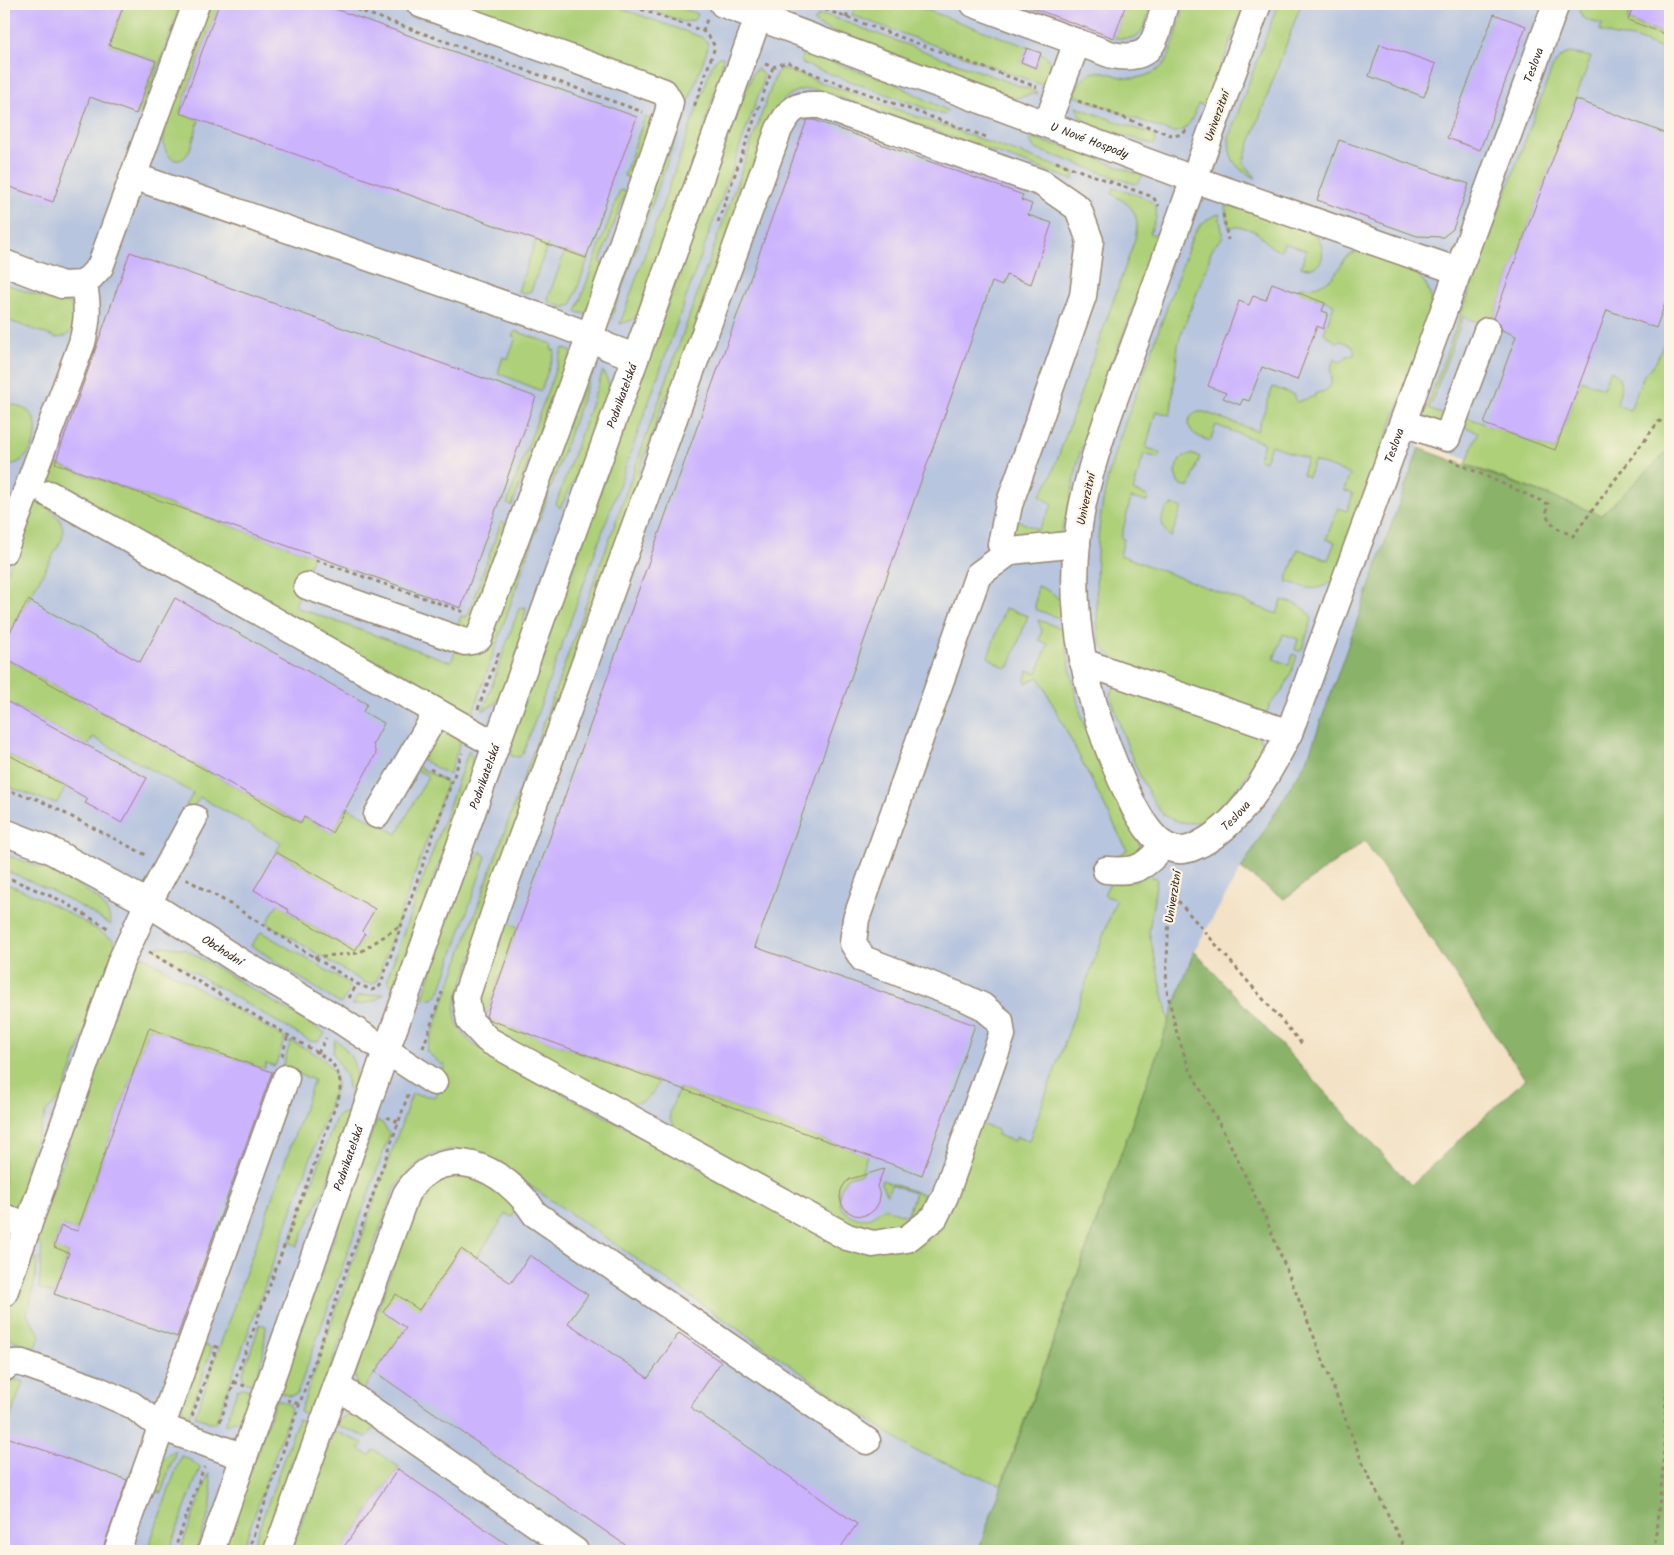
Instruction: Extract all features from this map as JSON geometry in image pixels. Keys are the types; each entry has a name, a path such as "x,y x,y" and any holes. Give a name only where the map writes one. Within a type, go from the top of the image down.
{"street":[{"path":"4,263 62,285 84,284 100,267 196,4"},
{"path":"307,586 464,642 472,642 480,638 590,336 666,121 670,102 664,92 420,4"},
{"name":"U Nové Hospody","path":"723,4 760,10 1047,124 1193,179 1458,272"},
{"path":"974,4 1112,55 1127,58 1145,52 1152,45 1165,4"},
{"name":"Univerzitní","path":"1173,848 1154,838 1144,823 1117,771 1100,724 1083,662 1078,628 1077,544 1083,504 1099,445 1193,179 1258,4"},
{"name":"Teslova","path":"1173,848 1190,848 1208,839 1231,821 1246,804 1277,757 1290,732 1556,4"},
{"name":"Podnikatelská","path":"211,1551 386,1051 760,10"},
{"path":"1047,124 1077,42"},
{"path":"1011,551 1001,544 1009,505 1083,296 1090,241 1078,208 1042,183 820,105 803,104 788,113 779,129 492,920 466,997 470,1021 488,1040 847,1237 873,1244 907,1239 934,1217 945,1196 1002,1035 1000,1021 982,1006 965,998 863,959 853,943 856,919 978,575 1011,551 1077,544"},
{"path":"133,176 535,315 590,336 608,347 635,357"},
{"path":"4,550 82,343 87,326 88,308 84,284"},
{"path":"1404,423 1447,438 1487,331"},
{"path":"50,494 496,745"},
{"path":"1083,662 1290,732"},
{"path":"377,815 437,712"},
{"path":"4,1293 16,1222 121,961 148,903 194,818"},
{"name":"Obchodní","path":"4,832 48,849 148,903 242,963 338,1019 434,1082"},
{"path":"1106,870 1128,871 1140,868 1153,858 1173,848"},
{"path":"117,1551 286,1078"},
{"path":"277,1551 406,1194 413,1182 422,1174 437,1165 452,1162 466,1162 484,1169 507,1183 525,1198 535,1214 867,1441"},
{"path":"4,1368 14,1362 22,1363 96,1389 132,1405 162,1427 244,1457"},
{"path":"337,1386 575,1551"}],"path":[{"path":"810,4 1164,132"},
{"path":"846,18 851,4"},
{"path":"773,67 786,62 821,77 997,140"},
{"path":"1050,160 1141,192"},
{"path":"1443,457 1548,504 1546,515 1555,527 1574,536 1659,421 1670,426"},
{"path":"4,790 37,799 144,852 167,868 225,901 367,989 372,990 380,986"},
{"name":"Univerzitní","path":"1173,848 1173,894 1169,913 1166,986 1177,1034 1189,1068 1228,1140 1266,1219 1362,1462 1406,1551"},
{"path":"4,876 62,902 130,942 331,1061 339,1074 341,1084 339,1096 174,1551"},
{"path":"1173,894 1302,1044"},
{"path":"313,957 359,953 401,925"},
{"path":"248,1551 398,1122"},
{"path":"1654,1551 1663,1469 1670,1302"}],"shaded area":[{"path":"4,4 1670,4 1670,355 1657,392 1549,487 1418,442 1419,448 1307,760 1194,951 978,1551 4,1551"}],"green space":[{"path":"124,4 181,4 142,112 139,115 136,114 156,61 109,45"},
{"path":"208,4 219,4 180,112 199,120 192,145 185,157 178,160 171,158 165,148 165,128"},
{"path":"447,4 609,4 701,37 707,42 708,47 681,123 674,119 679,103"},
{"path":"635,4 671,4 698,14 694,20 684,22"},
{"path":"856,4 910,4 1028,47 1021,62 1036,68 1041,53 1049,60 1051,72 1045,86 852,15"},
{"path":"1126,4 1151,4 1140,33 1131,38 1114,38"},
{"path":"1185,4 1244,4 1207,107 1198,104 1186,128 1182,131 1171,132 1073,95 1084,78 1093,73 1104,72 1131,78 1142,77 1161,67 1171,51"},
{"path":"1278,4 1301,4 1243,162 1256,178 1243,171 1235,163 1230,152 1229,137"},
{"path":"1578,4 1625,4 1623,9 1630,12 1627,20 1670,37 1670,52 1634,38 1615,36 1600,31 1602,24 1589,21 1581,16"},
{"path":"819,15 829,16 1038,93 1016,98 1005,97 820,26 814,22"},
{"path":"803,52 892,82 948,111 944,115 803,64 801,60"},
{"path":"1570,53 1591,57 1491,326 1463,317 1429,409 1446,416 1442,424 1428,422 1424,414 1551,71 1561,57"},
{"path":"718,57 723,57 721,73 696,153 638,314 632,320 620,324 713,63"},
{"path":"757,68 763,75 762,85 523,754 520,757 511,756 514,732 728,137 752,75"},
{"path":"781,68 1075,173 1073,180 819,90 799,90 780,105 776,111 679,380 664,400 639,472 636,501 456,1002 455,1015 461,1031 474,1045 848,1249 909,1247 980,1124 998,1130 997,1135 1014,1141 1016,1137 1029,1141 1116,900 1104,895 1108,886 1112,883 1128,882 1148,876 1157,878 1149,932 1169,1021 1001,1485 913,1450 490,1158 476,1152 462,1150 448,1150 422,1160 401,1180 393,1192 313,1417 300,1412 412,1094 436,1097 445,1063 442,1065 426,1051 776,74"},
{"path":"1076,107 1154,135 1156,141 1154,145 1089,124 1081,118"},
{"path":"645,117 657,122 656,126 650,124 634,169 639,171 636,180 624,176"},
{"path":"671,126 679,129 610,321 607,318"},
{"path":"1032,139 1070,148 1143,176 1136,184 1132,183 1035,149 1030,141"},
{"path":"1114,188 1144,198 1154,205 1156,215 1150,233 1159,237 1080,452 1066,519 1060,533 1056,536 1006,543 1013,518 1038,530 1053,504 1040,496 1051,477 1135,239 1137,230 1136,216 1125,202 1112,194"},
{"path":"620,190 631,194 630,198 624,196 600,262 606,264 586,314 576,312"},
{"path":"1225,206 1232,206 1317,235 1322,247 1322,259 1315,266 1309,268 1301,267 1306,250 1284,243 1281,251 1270,246 1262,237 1251,230 1242,227 1229,227"},
{"path":"1219,214 1223,237 1211,252 1180,337 1171,412 1170,415 1156,411 1146,448 1160,452 1159,458 1144,454 1133,491 1148,496 1147,502 1131,498 1121,538 1124,539 1120,555 1277,614 1282,600 1300,606 1307,611 1312,619 1302,649 1299,651 1295,650 1298,639 1283,634 1274,659 1289,665 1293,654 1297,656 1290,677 1280,694 1269,705 1268,711 1260,713 1117,665 1119,660 1105,650 1099,637 1098,629 1097,547 1105,489 1115,452 1192,238 1203,223"},
{"path":"536,240 548,244 531,291 525,293 518,291"},
{"path":"565,251 588,259 571,306 567,305 566,308 549,302 548,298"},
{"path":"1355,252 1363,252 1394,262 1414,273 1428,289 1431,302 1431,316 1334,580 1321,587 1311,588 1286,581 1298,549 1328,560 1335,542 1326,539 1338,508 1347,511 1353,494 1344,490 1350,474 1314,461 1308,477 1302,474 1307,459 1271,445 1265,461 1259,459 1264,443 1216,425 1210,441 1199,437 1188,424 1193,414 1204,412 1257,431 1273,387 1294,395 1297,402 1328,389 1331,383 1331,369 1334,358 1339,362 1347,356 1355,355 1353,346 1342,341 1336,342 1324,333 1334,304 1298,291 1300,287 1325,283 1333,277 1345,259"},
{"path":"4,283 52,301 69,303 75,309 72,330 67,336 57,338 4,319"},
{"path":"515,331 552,344 551,349 555,351 541,391 498,373 503,357 508,359 516,337 512,336"},
{"path":"1665,340 1670,341 1670,449 1601,515 1466,464 1478,432 1463,426 1466,417 1555,450 1581,380 1603,388 1610,370 1618,378 1621,386 1617,405 1630,410 1644,375 1656,362"},
{"path":"563,348 572,352 556,402 550,400 512,506 507,504"},
{"path":"593,368 539,521 531,519 589,370"},
{"path":"603,371 608,382 609,391 606,403 584,460 560,508 556,504"},
{"path":"4,402 29,412 36,423 36,437 27,456 18,462 4,467"},
{"path":"1419,448 1601,515 1670,449 1670,1551 978,1551 1194,951 1411,1185 1525,1079 1365,841 1284,899 1241,869 1307,760"},
{"path":"1191,454 1200,457 1189,488 1178,483 1175,473 1180,460 1184,456"},
{"path":"48,461 313,555 295,607 451,662 456,649 470,654 528,525 537,528 472,715 469,716 39,501 58,517 62,526 62,539 4,643 4,581"},
{"path":"1172,505 1182,507 1171,537 1167,534 1162,521 1164,512"},
{"path":"501,522 506,524 480,596 474,629 456,630 461,616 467,617"},
{"path":"1037,586 1054,594 1062,607 1064,620 1035,609"},
{"path":"526,607 520,645 502,692 496,703 483,711 519,608"},
{"path":"1005,608 1028,616 1009,667 1005,668 988,657"},
{"path":"1038,620 1064,629 1073,683 1082,718 1101,769 1140,845 1136,858 1117,862 1116,857 1127,850 1039,677 1026,683 1025,679 1028,671 1037,673 1048,644 1039,640 1042,631"},
{"path":"4,658 301,823 304,817 332,833 347,807 397,834 428,776 415,769 417,766 446,782 374,984 365,983 267,923 278,903 289,910 288,912 355,951 365,934 361,931 374,909 276,852 281,843 200,797 193,808 187,807 193,793 93,737 88,746 4,700"},
{"path":"1116,685 1133,694 1245,733 1260,734 1259,740 1264,742 1245,778 1208,818 1193,823 1175,821 1161,812 1156,805 1138,771 1117,716 1110,693"},
{"path":"445,731 461,740 449,775 421,759 440,732"},
{"path":"469,750 473,762 472,775 396,981 392,986 388,981 388,976"},
{"path":"4,752 66,787 57,803 4,785"},
{"path":"481,851 486,857 440,991 433,999 423,998 452,904"},
{"path":"4,854 75,883 99,901 109,915 111,925 59,895 4,870"},
{"path":"4,883 33,895 74,916 114,940 115,946 62,1097 46,1112 25,1170 28,1189 25,1199 13,1207 4,1205"},
{"path":"507,923 518,927 485,1018 659,1081 646,1100 636,1103 623,1103 490,1031 480,1012 480,1000"},
{"path":"261,932 348,983 349,992 340,1004 251,945"},
{"path":"163,946 185,949 325,1033 318,1041 308,1040 152,948"},
{"path":"141,955 285,1038 275,1066 266,1063 264,1069 149,1028 77,1231 61,1226 54,1247 69,1253 54,1294 39,1288 42,1249 37,1237 129,968"},
{"path":"384,994 369,1002 351,1005 358,996"},
{"path":"335,1039 347,1051 353,1063 355,1084 353,1093 348,1088 346,1076 333,1053"},
{"path":"291,1041 314,1053 327,1063 335,1078 336,1087 216,1422 212,1423 195,1416 314,1080 282,1068"},
{"path":"679,1088 867,1155 861,1174 848,1177 841,1187 840,1204 846,1213 852,1216 865,1219 885,1208 907,1216 915,1193 891,1185 887,1195 881,1183 882,1180 924,1195 912,1217 899,1228 881,1232 858,1232 680,1133 670,1120 670,1112"},
{"path":"350,1111 325,1188 297,1246 290,1242 336,1118"},
{"path":"376,1122 382,1123 389,1136 297,1394 290,1396 279,1392"},
{"path":"459,1174 477,1178 514,1203 516,1210 512,1217 506,1214 476,1258 461,1249 362,1392 356,1385 355,1374 418,1196 433,1181"},
{"path":"27,1254 37,1259 34,1287 27,1314 40,1335 36,1348 8,1338 4,1349 4,1320"},
{"path":"260,1324 266,1326 263,1355 255,1384 247,1382 242,1376"},
{"path":"203,1345 212,1348 188,1418 184,1413 182,1405"},
{"path":"23,1381 4,1436 4,1387 9,1382"},
{"path":"242,1388 253,1391 244,1412 225,1425 237,1390"},
{"path":"276,1399 289,1404 291,1409 242,1551 222,1551"},
{"path":"356,1413 376,1425 367,1437 336,1425 341,1418"},
{"path":"298,1419 306,1422 260,1551 251,1551"},
{"path":"334,1431 363,1443 359,1449 370,1456 374,1450 399,1467 341,1551 291,1551"},
{"path":"176,1450 161,1493 152,1489 166,1456"},
{"path":"181,1456 192,1461 200,1468 169,1551 147,1551"},
{"path":"209,1473 212,1494 211,1503 196,1551 180,1551"}],"building":[{"path":"4,4 124,4 109,45 156,61 136,114 90,97 53,202 4,185"},
{"path":"219,4 321,4 637,117 586,258 180,113"},
{"path":"1027,4 1126,4 1114,38 1027,6"},
{"path":"1634,4 1670,4 1670,36 1628,20"},
{"path":"1494,14 1526,26 1480,150 1447,138"},
{"path":"1380,44 1436,64 1424,97 1369,76"},
{"path":"1027,48 1041,53 1036,68 1021,62"},
{"path":"1575,99 1670,135 1670,290 1656,328 1607,310 1555,450 1484,424 1516,336 1502,330 1499,322 1494,318"},
{"path":"807,120 814,120 1023,195 1021,200 1032,204 1028,215 1052,223 1031,284 1006,275 1002,286 992,282 755,947 975,1025 922,1175 490,1020 486,1016"},
{"path":"1339,140 1469,184 1453,229 1443,237 1417,236 1317,200"},
{"path":"130,252 536,397 461,608 55,463"},
{"path":"1272,283 1325,303 1322,311 1328,313 1323,329 1317,326 1297,380 1262,367 1249,401 1243,399 1240,405 1223,398 1226,393 1208,386 1239,301 1249,305 1253,296 1266,300"},
{"path":"175,598 367,704 363,712 384,723 373,744 376,754 332,833 304,817 301,823 4,658 4,643 28,600 140,662"},
{"path":"4,700 147,778 122,823 85,803 88,799 4,752"},
{"path":"276,852 375,909 362,931 365,934 355,951 254,890"},
{"path":"149,1028 272,1072 177,1337 54,1294 69,1253 54,1247 61,1226 77,1231"},
{"path":"884,1169 877,1186 880,1195 875,1209 869,1214 861,1216 847,1211 842,1205 840,1198 841,1190 845,1183 850,1179"},
{"path":"461,1249 511,1283 530,1255 588,1295 568,1323 648,1378 679,1333 721,1362 690,1407 857,1524 838,1551 634,1551 375,1372 406,1328 383,1312 396,1294 419,1310"},
{"path":"4,1436 127,1480 102,1551 4,1551"},
{"path":"398,1469 517,1551 341,1551"}]}
